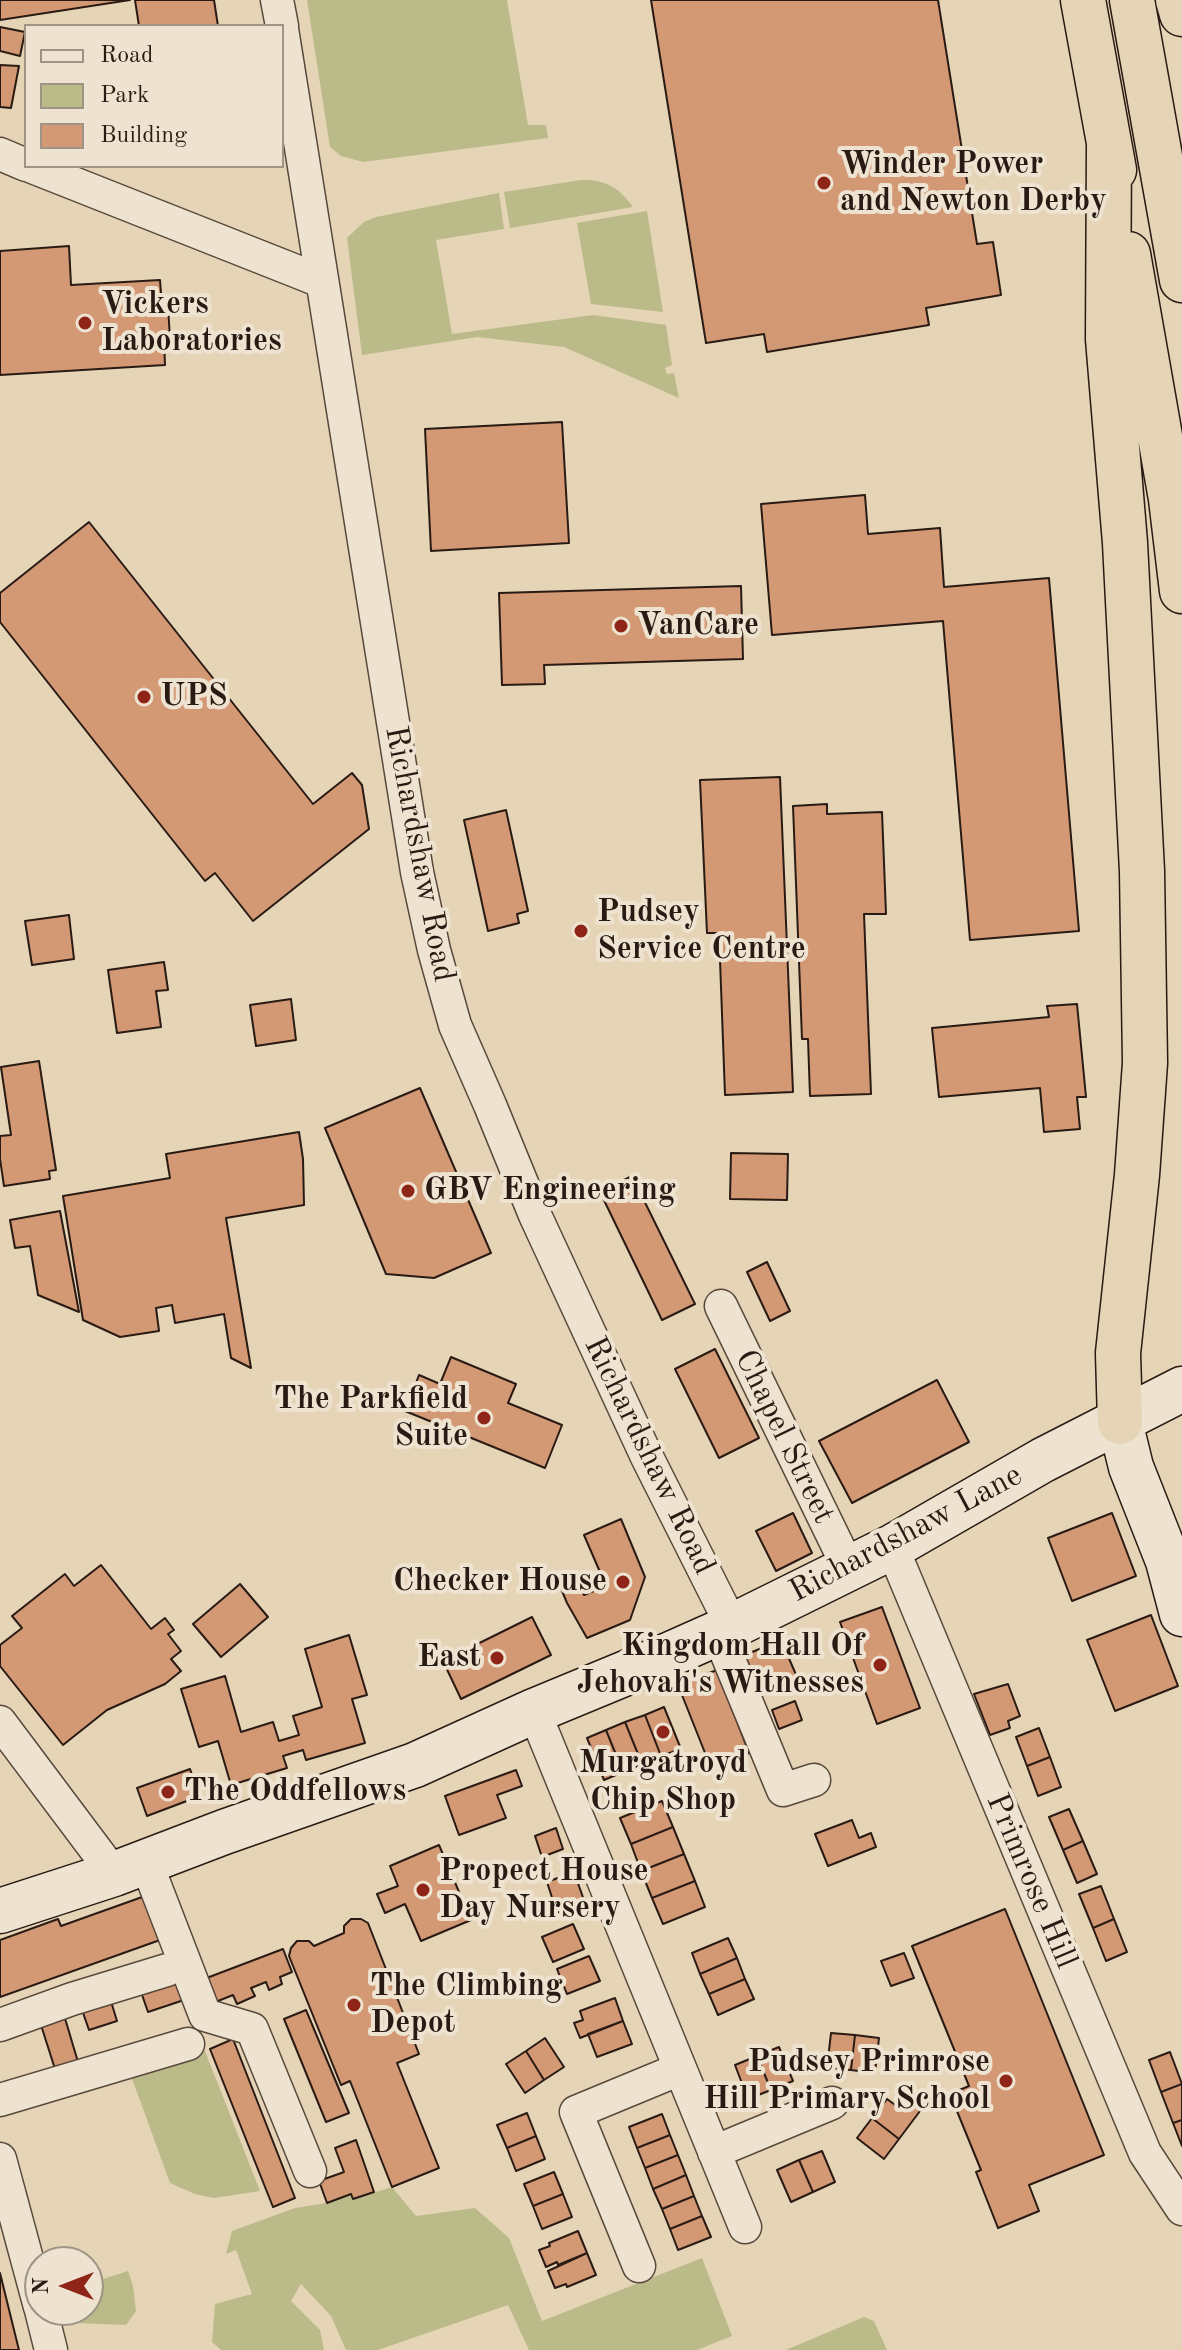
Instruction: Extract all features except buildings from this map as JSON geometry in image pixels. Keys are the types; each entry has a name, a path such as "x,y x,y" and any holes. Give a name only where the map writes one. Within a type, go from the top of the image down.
{"highway":[{"path":"1083,0 1171,499 1182,591"},
{"path":"1132,0 1182,280"},
{"path":"1178,0 1182,14"},
{"path":"1109,142 1108,339 1125,543 1142,871 1145,1063 1137,1175 1118,1353 1120,1422"}],"main road":[{"name":"Richardshaw Lane","path":"0,1911 130,1868 415,1765 725,1629 892,1547 1002,1482 1182,1389"},
{"path":"1120,1422 1131,1467 1168,1561 1182,1614"}],"street":[{"name":"Richardshaw Road","path":"277,0 281,24"},
{"name":"Richardshaw Road","path":"284,40 417,872 455,1025 548,1244 725,1629 783,1790 814,1780"},
{"path":"0,154 24,163"},
{"path":"36,168 321,281"},
{"name":"Chapel Street","path":"721,1306 848,1567"},
{"name":"Primrose Hill","path":"892,1547 1145,2153 1182,2209"},
{"path":"534,1711 745,2227"},
{"path":"0,1722 130,1868 205,2015 252,2029 310,2171"},
{"path":"0,2025 167,1970"},
{"path":"0,2100 188,2044"},
{"path":"639,2266 576,2112 680,2069"},
{"path":"714,2152 832,2103"},
{"path":"0,2159 24,2248"},
{"path":"45,2326 51,2350"}],"green space":[{"path":"307,0 507,0 528,125 546,125 548,138 363,162 341,156 330,147"},
{"path":"581,180 611,186 633,207 510,228 504,192"},
{"path":"499,193 504,229 436,240 452,334 593,315 666,325 672,365 665,368 667,374 674,373 679,398 564,347 477,337 362,355 347,238 364,222 376,217"},
{"path":"647,211 663,312 591,304 577,223"},
{"path":"205,2051 260,2191 214,2198 170,2183 130,2073"},
{"path":"392,2187 416,2216 475,2208 509,2238 542,2321 702,2258 732,2336 697,2350 529,2350 508,2305 378,2350 346,2350 331,2316 301,2284 291,2301 320,2330 324,2350 221,2350 212,2342 215,2304 252,2294 236,2250 226,2254 232,2231 295,2208 327,2203 351,2194 353,2199"},
{"path":"128,2271 136,2311 126,2325 104,2324 104,2279"},
{"path":"864,2317 874,2321 887,2350 786,2350"}],"place":[{"name":"Winder Power and Newton Derby","path":"824,183"},
{"name":"Vickers Laboratories","path":"85,323"},
{"name":"VanCare","path":"621,626"},
{"name":"UPS","path":"144,697"},
{"name":"Pudsey Service Centre","path":"581,931"},
{"name":"GBV Engineering","path":"408,1191"},
{"name":"The Parkfield Suite","path":"484,1418"},
{"name":"Checker House","path":"623,1582"},
{"name":"East","path":"497,1658"},
{"name":"Kingdom Hall Of Jehovah's Witnesses","path":"880,1665"},
{"name":"Murgatroyd Chip Shop","path":"663,1732"},
{"name":"The Oddfellows","path":"168,1792"},
{"name":"Propect House Day Nursery","path":"423,1890"},
{"name":"The Climbing Depot","path":"354,2005"},
{"name":"Pudsey Primrose Hill Primary School","path":"1006,2081"}]}
